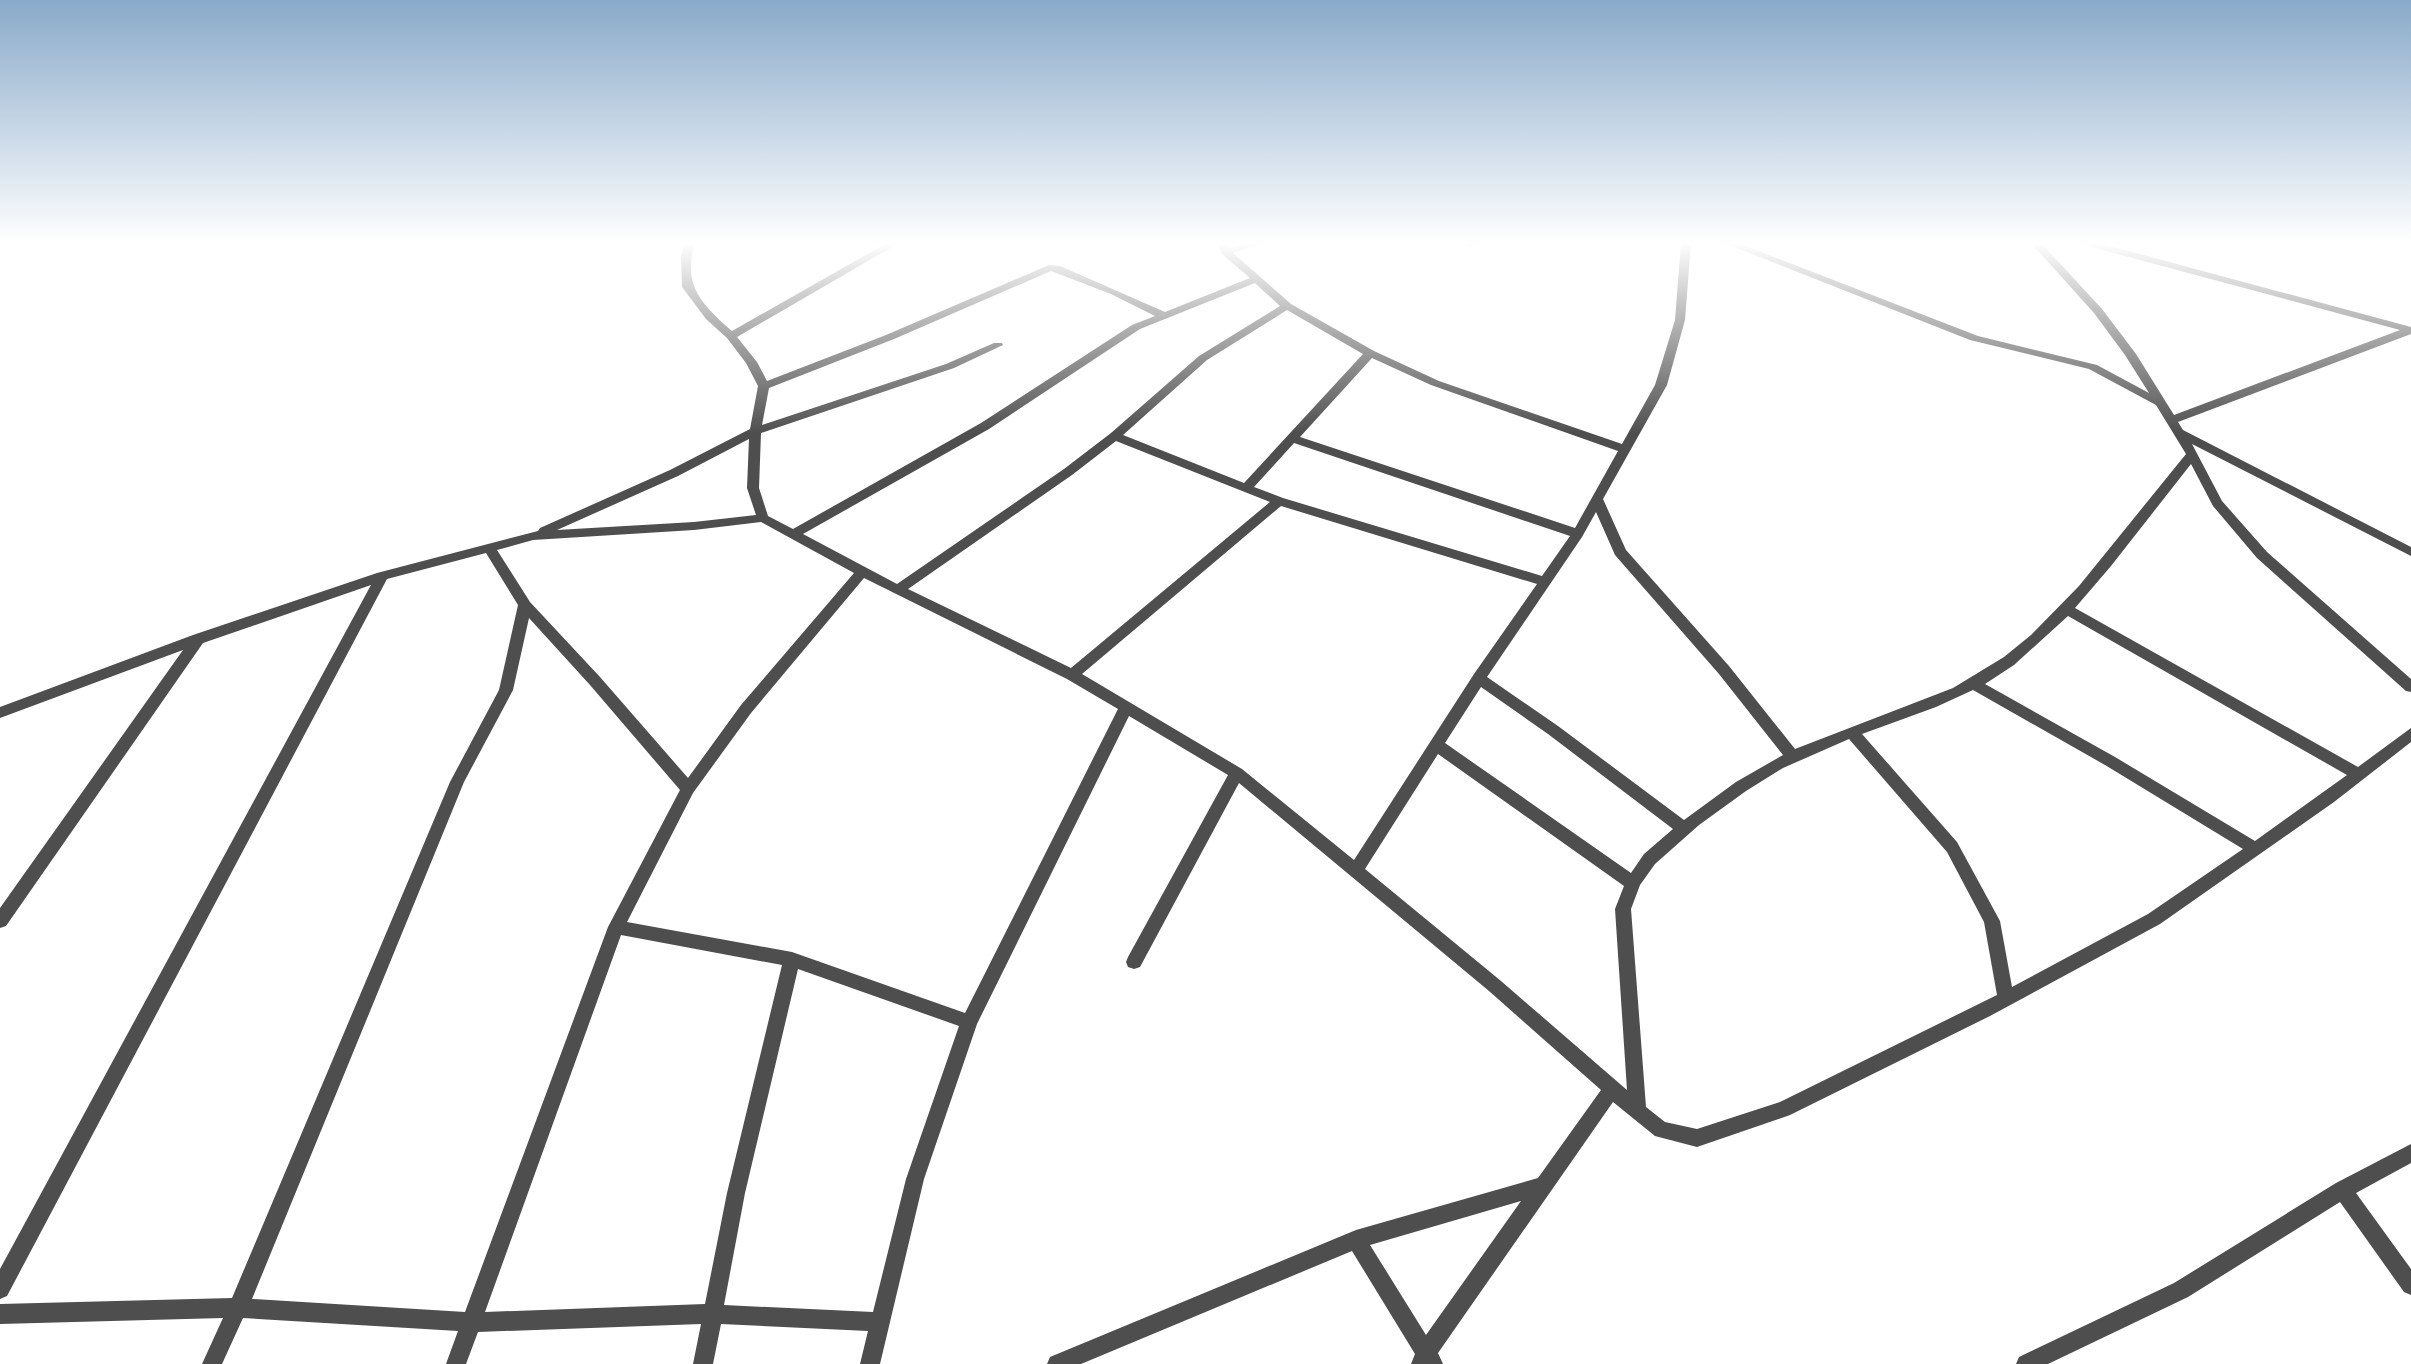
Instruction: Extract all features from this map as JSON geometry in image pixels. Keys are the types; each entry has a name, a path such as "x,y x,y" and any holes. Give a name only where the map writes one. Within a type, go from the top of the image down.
{"street":[{"path":"701,307 731,336 751,362 764,386 755,431 753,488 763,518"},
{"path":"731,336 782,307"},
{"path":"764,386 960,307"},
{"path":"1146,307 1165,316"},
{"path":"793,534 985,426 1136,327 1188,307"},
{"path":"900,589 1068,472 1115,436 1203,358 1286,307"},
{"path":"1288,307 1370,353 1436,383 1623,449"},
{"path":"1355,871 1479,678 1578,534 1661,385 1680,320 1681,307"},
{"path":"1893,307 1974,338 2093,367 2159,404"},
{"path":"2094,307 2130,354 2192,454 2217,503 2262,555 2411,687"},
{"path":"2324,307 2411,330"},
{"path":"2170,421 2411,330"},
{"path":"0,713 198,639 382,576 533,536 674,473 755,431 950,366 998,345"},
{"path":"1245,488 1370,353"},
{"path":"2178,433 2411,552"},
{"path":"1115,436 1279,501 1545,582"},
{"path":"1292,438 1578,534"},
{"path":"1637,1111 1623,909 1631,882 1654,853 1733,791 1792,757 1974,684 2009,661 2065,608 2118,548 2192,454"},
{"path":"1597,499 1620,552 1724,670 1792,757"},
{"path":"1072,675 1279,501"},
{"path":"533,536 694,526 763,518 862,572 1072,675 1237,773 1495,986 1637,1111 1661,1129 1697,1138 1784,1109 2006,999 2154,919 2359,775 2411,734"},
{"path":"489,548 525,605 688,789"},
{"path":"456,1364 469,1322 616,927 688,789 746,709 862,572"},
{"path":"0,1289 382,576"},
{"path":"212,1364 238,1308 457,782 506,690 525,605"},
{"path":"2065,608 2359,775"},
{"path":"0,920 198,639"},
{"path":"1479,678 1684,829"},
{"path":"1974,684 2110,761 2255,849"},
{"path":"870,1364 915,1180 970,1022 1128,706"},
{"path":"1852,733 1952,847 1992,921 2006,999"},
{"path":"1436,745 1631,882"},
{"path":"1134,962 1237,773"},
{"path":"616,927 792,959 970,1022"},
{"path":"704,1364 736,1193 792,959"},
{"path":"1356,1240 1427,1360 1612,1089"},
{"path":"2031,1363 2181,1290 2343,1190 2411,1153"},
{"path":"1057,1364 1356,1240 1545,1185"},
{"path":"2343,1190 2411,1285"},
{"path":"0,1314 238,1308 469,1322 713,1314 880,1322"}]}
